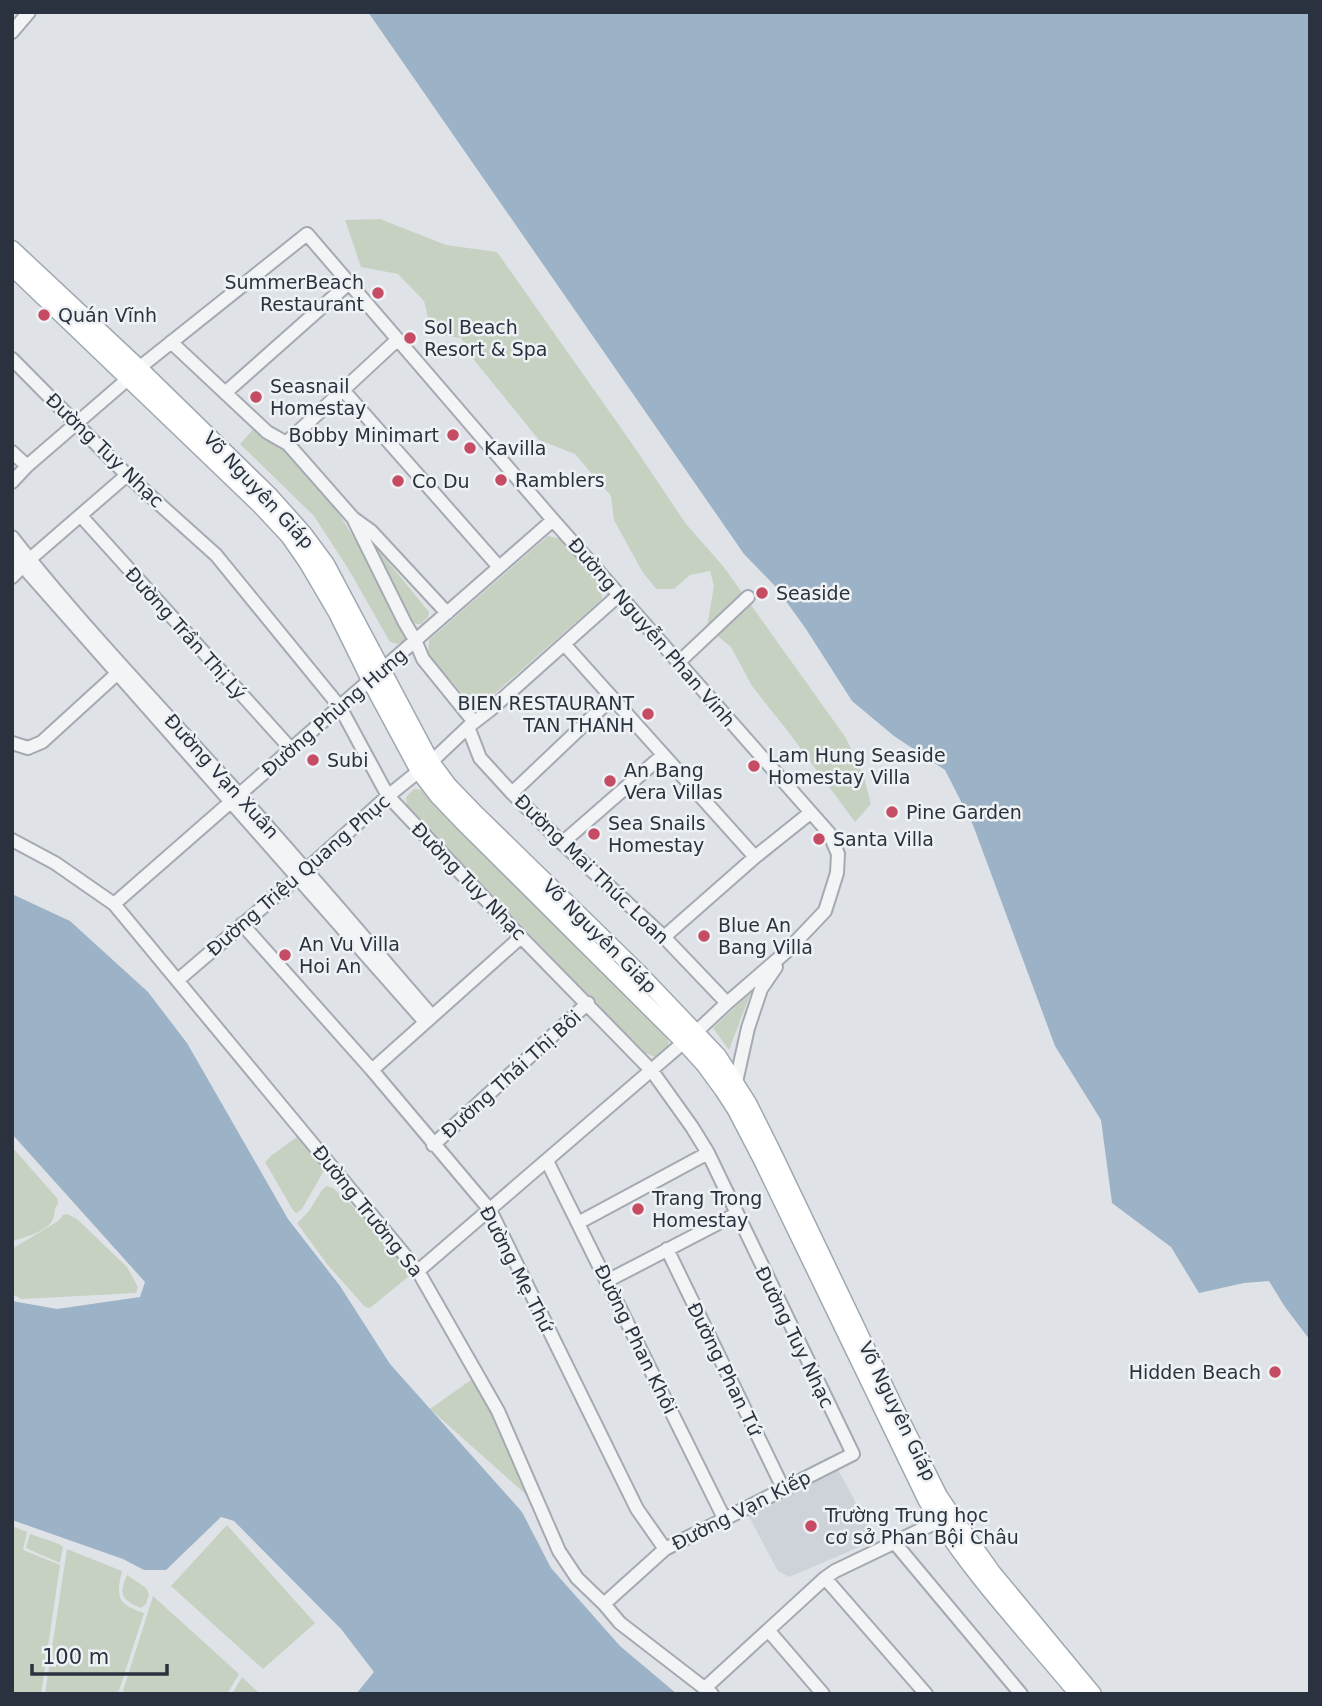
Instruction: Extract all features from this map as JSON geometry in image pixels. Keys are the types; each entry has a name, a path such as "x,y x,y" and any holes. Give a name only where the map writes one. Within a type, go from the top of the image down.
{"main road":[{"name":"Võ Nguyên Giáp","path":"12,249 289,536 375,676 438,796 690,1037 718,1056 736,1083 773,1153 939,1496 945,1518 980,1577 1078,1694"},
{"name":"Võ Nguyên Giáp","path":"12,267 134,373"},
{"name":"Võ Nguyên Giáp","path":"690,1037 710,1073 736,1110 761,1158 927,1501 992,1572 1093,1694"}],"street":[{"path":"12,32 29,12"},
{"name":"Đường Nguyễn Phan Vinh","path":"171,342 307,234 553,520 829,833 838,854 837,873 825,911 786,953 418,1271"},
{"path":"225,393 349,283"},
{"path":"286,443 397,340"},
{"path":"12,482 171,342"},
{"name":"Đường Mai Thúc Loan","path":"171,342 267,432 286,443 353,518 370,531 447,613"},
{"name":"Đường Tuy Nhạc","path":"12,359 127,475 216,555 340,707 388,796 652,1071 708,1153 853,1454"},
{"path":"343,390 499,567"},
{"path":"12,452 27,466"},
{"path":"12,577 127,475"},
{"name":"Đường Trần Thị Lý","path":"81,516 291,749"},
{"name":"Đường Mai Thúc Loan","path":"353,518 423,659 471,725 480,758 562,843 664,937 727,1003"},
{"name":"Đường Phùng Hưng","path":"114,904 553,520"},
{"name":"Đường Vạn Xuân","path":"12,537 26,563 428,1019"},
{"name":"Đường Vạn Xuân","path":"12,554 26,563"},
{"name":"Đường Triệu Quang Phục","path":"178,980 620,594"},
{"path":"679,662 748,597"},
{"path":"564,644 755,858"},
{"path":"12,743 28,748 43,742 120,671"},
{"path":"512,793 612,698"},
{"path":"562,843 663,755"},
{"path":"664,937 810,813"},
{"name":"Đường Trường Sa","path":"12,841 55,863 114,904 418,1271 498,1411 559,1551 577,1578 620,1623 709,1691"},
{"name":"Đường Mẹ Thứ","path":"242,924 372,1070 489,1210 637,1509 665,1549"},
{"path":"372,1070 521,937"},
{"path":"736,1083 748,1028 761,989 786,953"},
{"name":"Đường Thái Thị Bôi","path":"433,1144 588,1003"},
{"path":"578,1223 708,1153"},
{"name":"Đường Phan Khôi","path":"547,1161 724,1518"},
{"path":"607,1281 736,1214"},
{"name":"Đường Phan Tứ","path":"667,1249 783,1488"},
{"name":"Đường Vạn Kiếp","path":"604,1604 665,1549 853,1454"},
{"path":"709,1691 768,1630 825,1578 945,1518"},
{"path":"894,1542 1021,1694"},
{"path":"825,1578 926,1694"},
{"path":"768,1630 823,1694"}],"shaded area":[{"name":"Trường Trung học cơ sở Phan Bội Châu","path":"835,1464 876,1540 789,1577 778,1571 746,1511"}],"green space":[{"path":"380,219 446,245 497,252 686,524 723,566 846,738 864,777 871,804 855,822 752,686 731,647 707,627 714,586 710,571 690,575 674,589 656,589 642,571 614,520 611,496 575,454 539,440 474,360 461,338 432,334 424,301 398,274 361,267 345,220"},
{"path":"259,423 329,498 366,557 406,633 405,642 390,642 314,516 240,444"},
{"path":"548,536 561,539 600,583 602,599 486,701 470,702 428,655 429,640"},
{"path":"380,552 429,612 421,624 416,624 410,618 378,554"},
{"path":"414,789 424,790 665,1033 669,1043 664,1054 655,1057 643,1052 407,806 406,797"},
{"path":"751,992 729,1050 713,1028"},
{"path":"301,1134 324,1168 302,1209 297,1213 265,1162"},
{"path":"12,1147 57,1198 58,1203 51,1223 35,1233 12,1241"},
{"path":"327,1186 333,1188 379,1231 411,1272 370,1308 365,1307 327,1264 297,1223"},
{"path":"67,1214 77,1219 127,1267 138,1287 136,1293 22,1299 12,1294 12,1249"},
{"path":"478,1375 530,1498 430,1409"},
{"path":"227,1525 315,1623 263,1669 171,1586"},
{"path":"12,1526 27,1532 23,1550 60,1565 41,1694 12,1694"},
{"path":"30,1534 63,1547 60,1563 26,1548"},
{"path":"67,1549 122,1571 119,1587 121,1598 128,1606 144,1613 118,1694 45,1694"},
{"path":"127,1575 146,1588 149,1594 146,1604 141,1608 126,1599 122,1592"},
{"path":"153,1596 239,1674 227,1694 122,1694"},
{"path":"242,1677 260,1694 232,1694"}],"water":[{"path":"368,12 1310,12 1310,1340 1269,1281 1244,1283 1199,1293 1171,1247 1112,1203 1101,1120 1055,1046 973,825 945,770 894,736 852,701 775,586 744,554"},
{"path":"12,894 70,921 148,992 187,1043 288,1219 340,1286 390,1364 522,1512 551,1568 620,1646 677,1694 356,1694 374,1672 341,1629 234,1521 221,1517 166,1570 144,1570 123,1559 12,1520 12,1301 57,1309 140,1297 145,1282 12,1134"}],"place":[{"name":"SummerBeach Restaurant","path":"378,293"},
{"name":"Quán Vĩnh","path":"44,315"},
{"name":"Sol Beach Resort & Spa","path":"410,338"},
{"name":"Seasnail Homestay","path":"256,397"},
{"name":"Bobby Minimart","path":"453,435"},
{"name":"Kavilla","path":"470,448"},
{"name":"Ramblers","path":"501,480"},
{"name":"Co Du","path":"398,481"},
{"name":"Seaside","path":"762,593"},
{"name":"BIEN RESTAURANT TAN THANH","path":"648,714"},
{"name":"Subi","path":"313,760"},
{"name":"Lam Hung Seaside Homestay Villa","path":"754,766"},
{"name":"An Bang Vera Villas","path":"610,781"},
{"name":"Pine Garden","path":"892,812"},
{"name":"Sea Snails Homestay","path":"594,834"},
{"name":"Santa Villa","path":"819,839"},
{"name":"Blue An Bang Villa","path":"704,936"},
{"name":"An Vu Villa Hoi An","path":"285,955"},
{"name":"Trang Trong Homestay","path":"638,1209"},
{"name":"Hidden Beach","path":"1275,1372"},
{"name":"Trường Trung học cơ sở Phan Bội Châu","path":"811,1526"}]}
